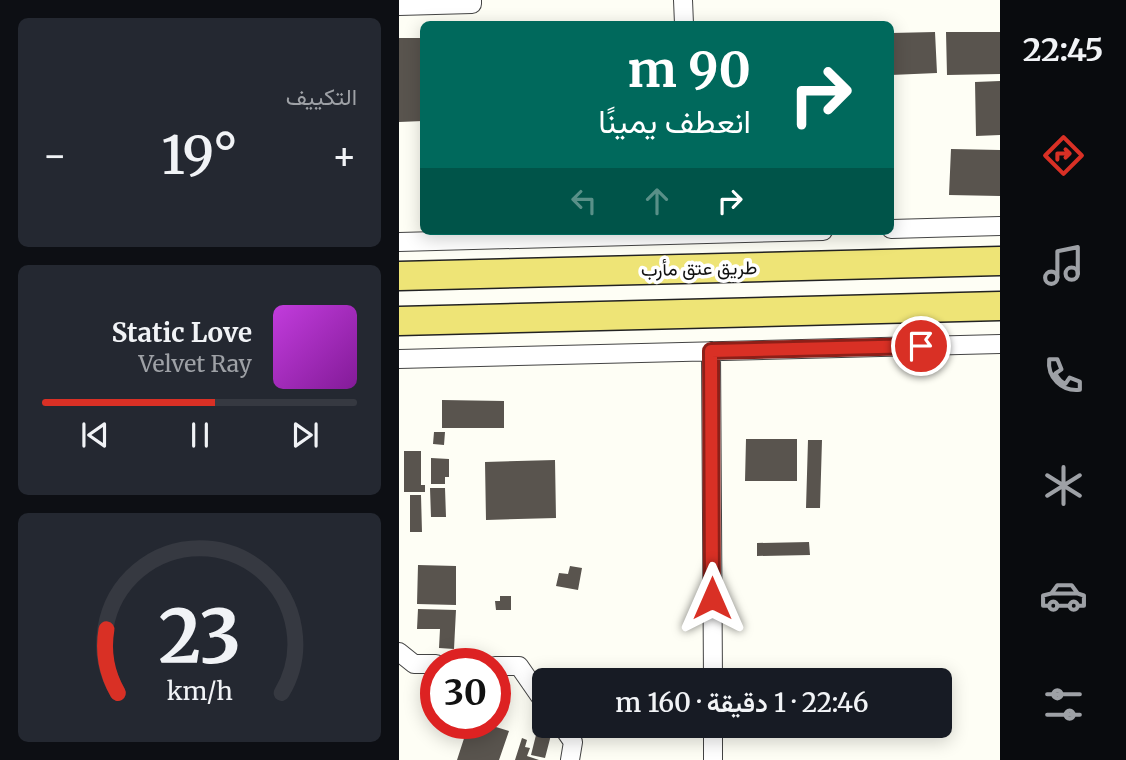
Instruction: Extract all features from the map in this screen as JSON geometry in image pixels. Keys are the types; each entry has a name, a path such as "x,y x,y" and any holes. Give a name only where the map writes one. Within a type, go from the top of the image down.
{"main road":[{"name":"طريق عتق مأرب","path":"399,276 1000,261"},
{"path":"399,321 1000,306"}],"street":[{"path":"399,6 472,4 472,0"},
{"path":"683,0 684,21"},
{"path":"894,229 1000,226"},
{"path":"399,242 626,235"},
{"path":"399,359 1000,344"},
{"path":"711,351 713,668"},
{"path":"399,652 414,663 420,663"},
{"path":"511,666 519,666 532,685"},
{"path":"570,738 573,742 570,760"},
{"path":"713,738 713,760"}],"building":[{"path":"935,32 937,73 894,75 894,33"},
{"path":"946,32 1000,32 1000,74 947,75"},
{"path":"399,38 420,38 420,121 399,122"},
{"path":"1000,81 1000,135 976,136 975,82"},
{"path":"951,149 1000,150 1000,196 949,195"},
{"path":"442,400 504,401 504,428 442,428"},
{"path":"434,432 445,432 444,445 433,444"},
{"path":"746,439 797,439 797,481 745,481"},
{"path":"808,440 822,440 820,508 806,508"},
{"path":"404,451 421,451 421,485 425,485 425,492 404,492"},
{"path":"431,458 449,459 449,477 445,477 445,484 431,484"},
{"path":"555,460 556,518 486,520 485,462"},
{"path":"430,488 445,488 446,517 431,517"},
{"path":"410,495 421,495 422,532 410,532"},
{"path":"809,542 810,555 757,556 757,543"},
{"path":"418,565 456,566 456,605 417,604"},
{"path":"570,566 582,568 578,590 556,586 559,573 568,574"},
{"path":"500,596 511,596 511,610 496,610 495,601 500,601"},
{"path":"418,609 456,610 454,648 439,648 440,629 417,629"},
{"path":"522,738 527,740 525,747 530,748 527,756 539,760 515,760"},
{"path":"535,738 550,738 545,758 531,755"},
{"path":"464,739 506,739 499,760 457,760"}],"route":[{"path":"712,598 711,351 921,346"}]}
